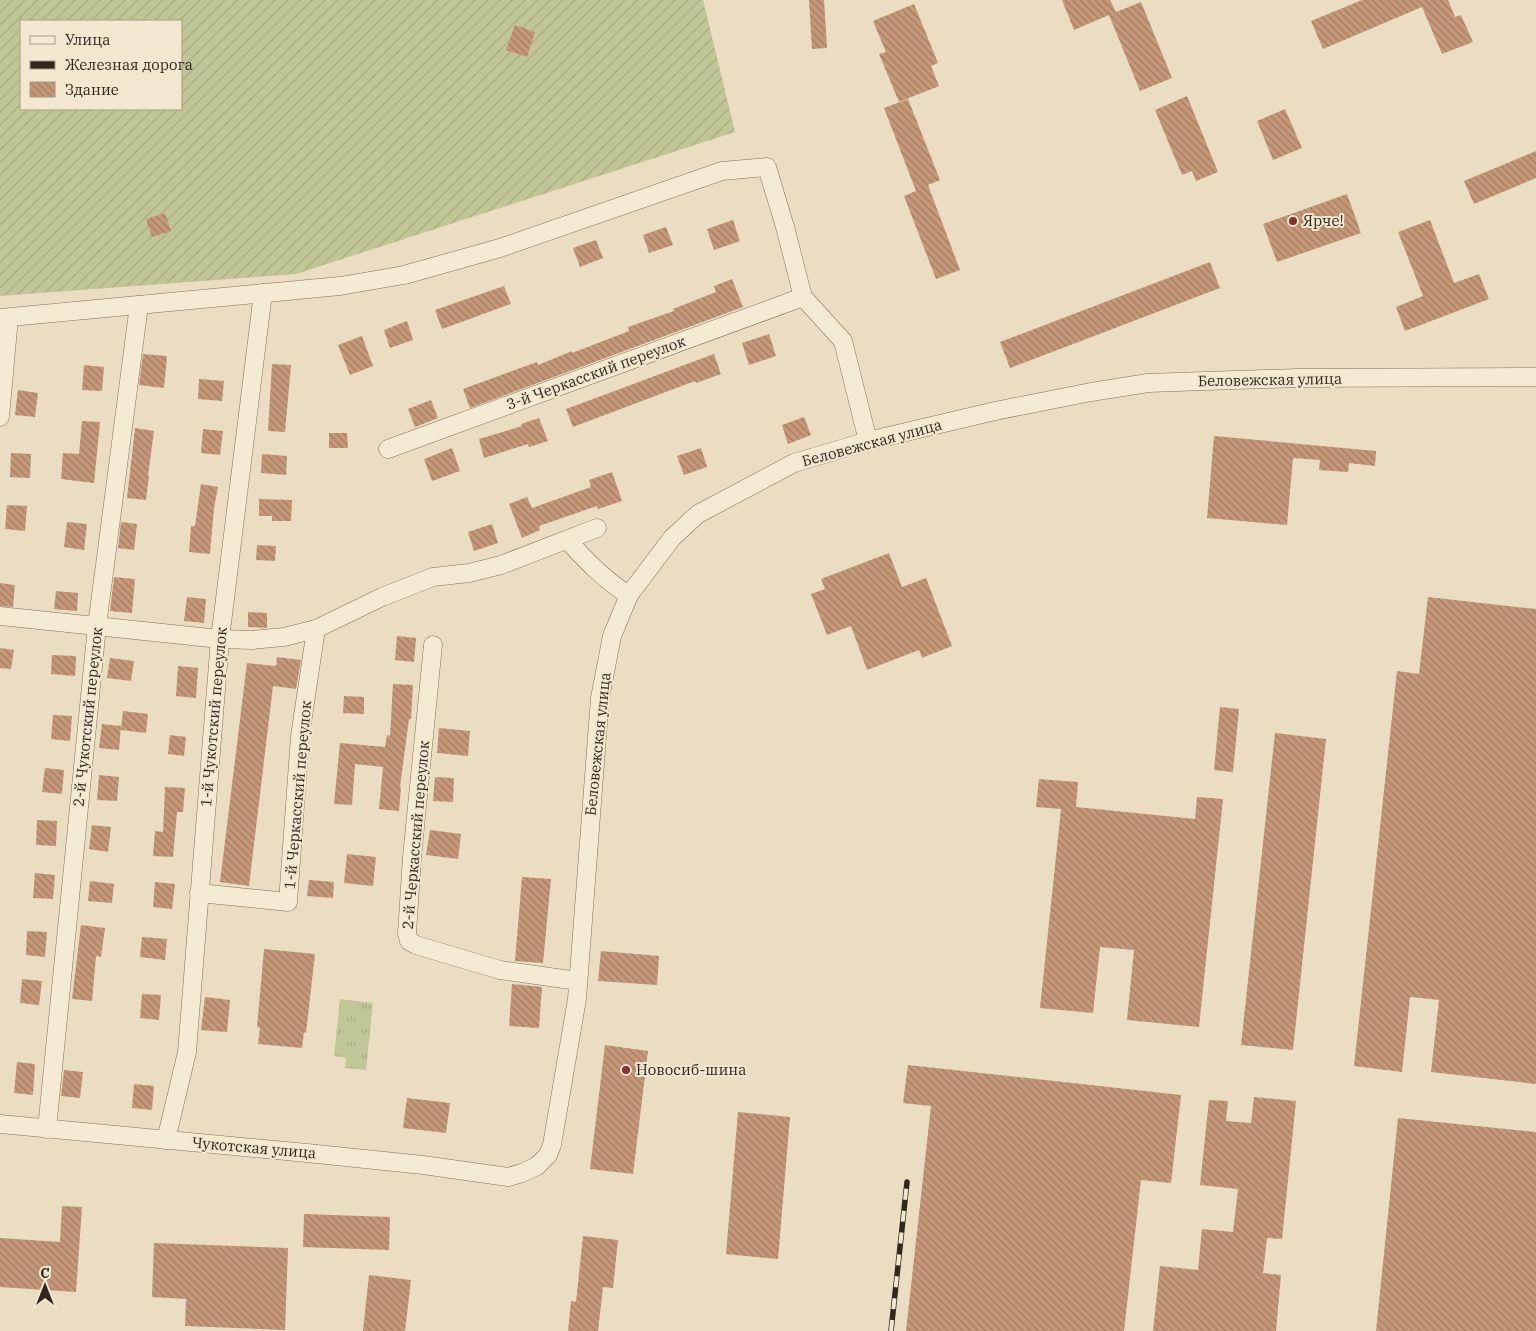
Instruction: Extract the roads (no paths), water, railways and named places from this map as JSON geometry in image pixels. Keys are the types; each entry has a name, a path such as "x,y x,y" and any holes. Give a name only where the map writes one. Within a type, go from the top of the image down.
{"street":[{"path":"0,417 5,318 340,286 404,275 500,248 722,170 767,168 804,297 843,341 868,441"},
{"name":"1-й Чукотский переулок","path":"166,1140 186,1052 220,639 262,294"},
{"name":"3-й Черкасский переулок","path":"388,449 804,297"},
{"name":"2-й Чукотский переулок","path":"47,1129 97,626 139,305"},
{"name":"Беловежская улица","path":"508,1177 537,1166 548,1155 552,1145 577,999 600,698 612,636 629,594 672,538 698,514 794,464 868,441 995,411 1091,392 1148,383 1297,378 1536,378"},
{"path":"0,616 220,639 252,640 284,637 316,629 382,597 433,577 469,573 501,565 597,528"},
{"path":"567,540 588,562 629,594"},
{"name":"1-й Черкасский переулок","path":"199,893 288,902 300,736 316,629"},
{"name":"2-й Черкасский переулок","path":"433,645 412,857 407,932 409,941 416,945 500,970 578,981"},
{"name":"Чукотская улица","path":"0,1124 423,1165 508,1177"}],"railway":[{"path":"891,1331 907,1182"}],"place":[{"name":"Ярче!","path":"1293,221"},
{"name":"Новосиб-шина","path":"626,1070"}]}
